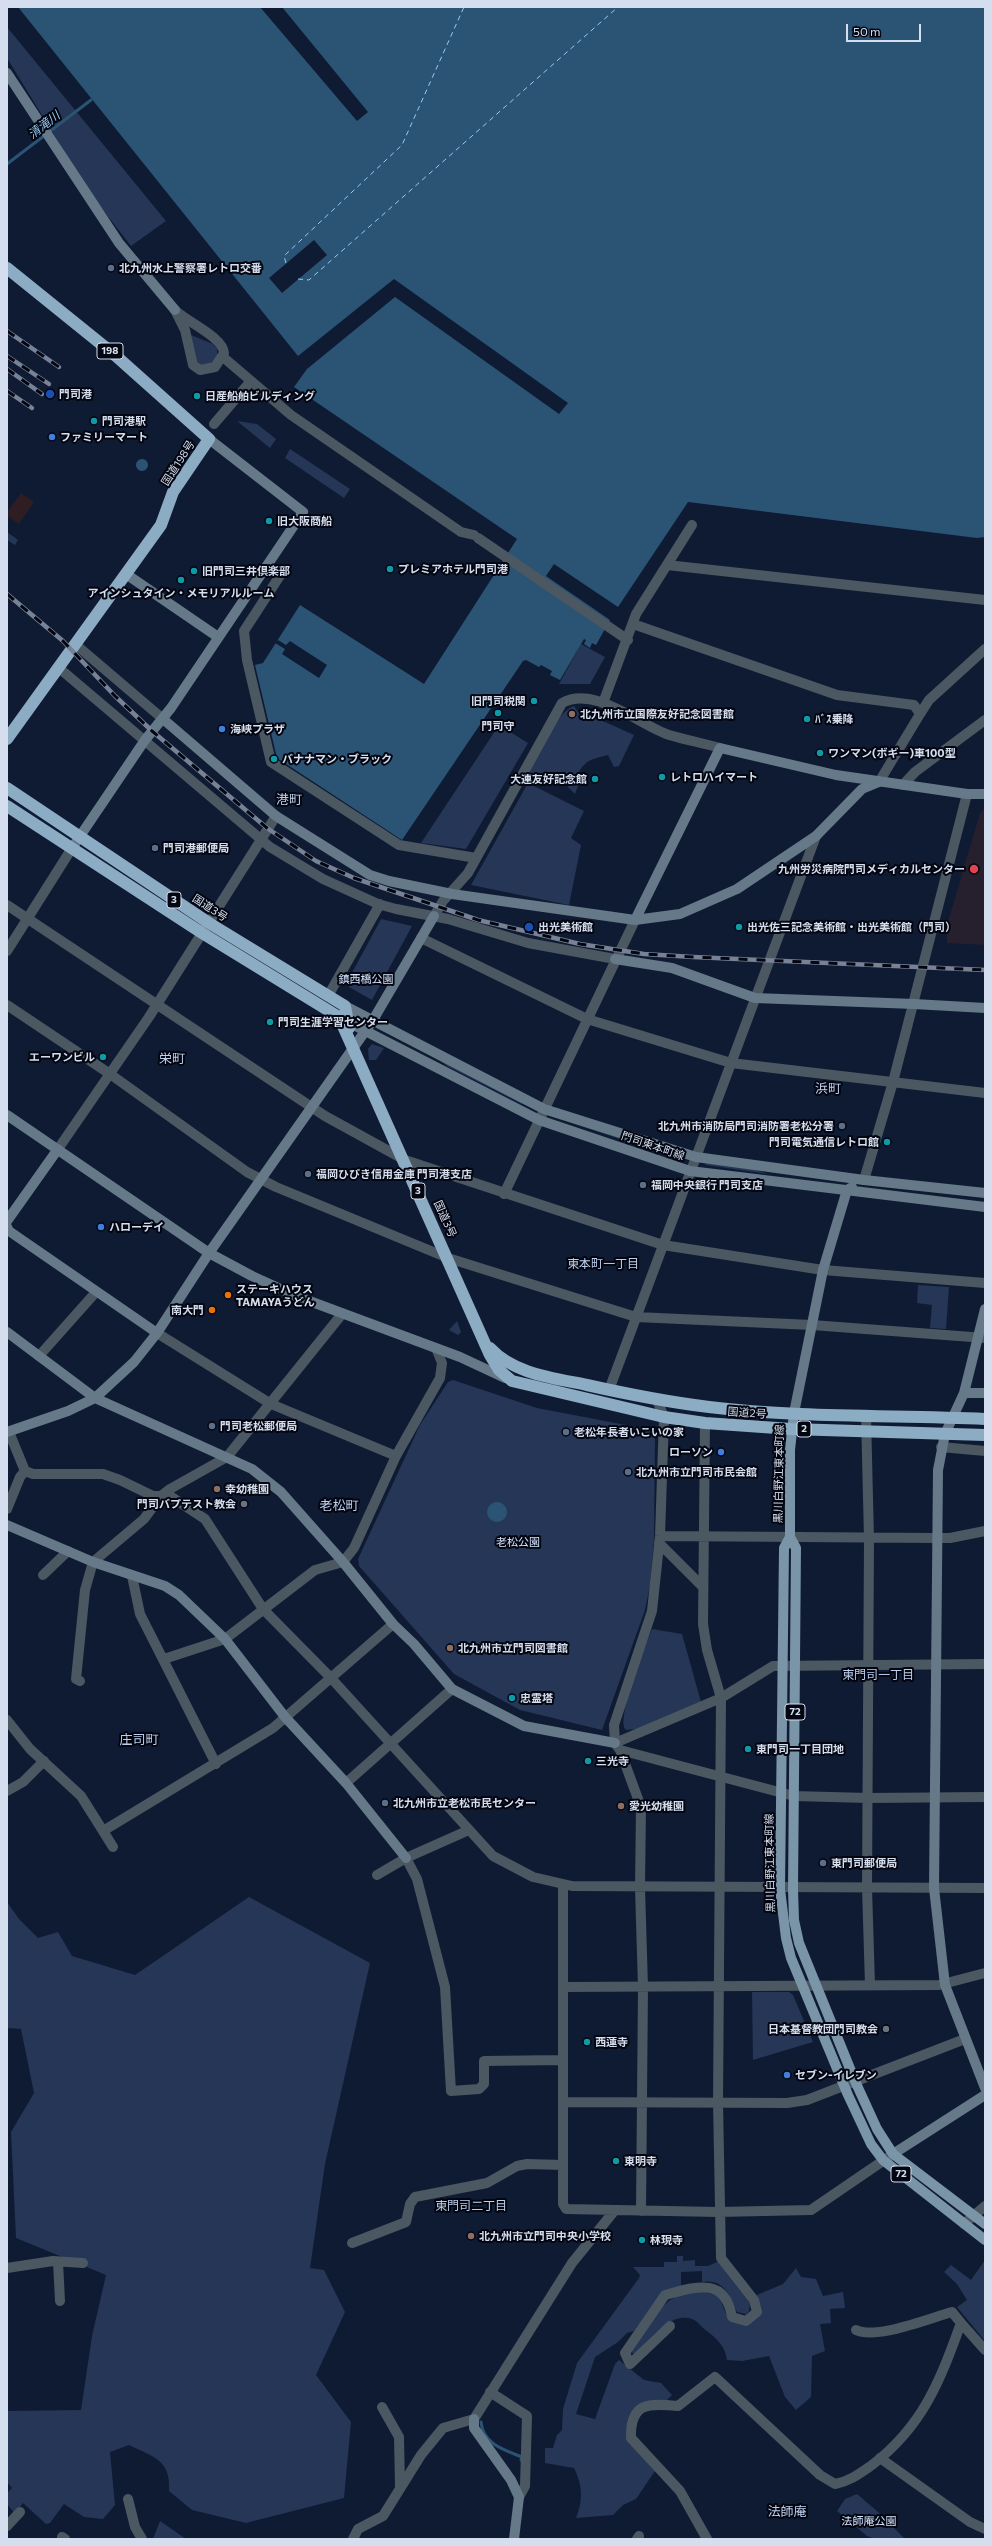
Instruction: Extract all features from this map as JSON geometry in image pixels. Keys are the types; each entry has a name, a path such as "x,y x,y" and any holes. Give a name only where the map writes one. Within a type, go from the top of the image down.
{"highway":[{"name":"国道198号","path":"7,268 116,356 209,439 174,492 161,525 7,739"},
{"name":"国道3号","path":"7,788 209,923 345,1006 344,1020 353,1049 405,1160 494,1364 512,1381"},
{"name":"3","path":"7,806 202,933 344,1020"},
{"name":"国道3号","path":"481,1334 495,1354 516,1368"},
{"name":"国道2号","path":"516,1368 657,1400 794,1413 985,1419"},
{"name":"国道2号","path":"512,1381 664,1417 705,1423 791,1429 867,1430 985,1435"}],"main road":[{"name":"黒川白野江東本町線","path":"794,1413 791,1429 790,1537 784,1548 780,1888 790,1958 871,2144 884,2160 985,2240"},
{"name":"黒川白野江東本町線","path":"790,1537 796,1548 793,1889 794,1920 799,1944 855,2081 877,2129 893,2154 985,2224"}],"street":[{"path":"7,73 119,242 175,310 183,318 219,341 224,348 223,357 214,367 208,370 200,370 193,365 185,330 175,310"},
{"path":"223,357 250,382 291,415 375,475 461,532 476,536 628,640"},
{"path":"214,424 250,382"},
{"path":"7,951 79,837 145,740 163,718 303,512 209,439"},
{"path":"603,703 628,640 636,614 692,525"},
{"path":"667,565 985,600"},
{"path":"126,574 218,637"},
{"path":"281,574 244,630 247,660 272,762 399,845 476,858"},
{"path":"633,624 838,695 914,704 920,714"},
{"path":"75,644 276,816 370,875 389,881 452,894 635,920 680,914 711,902 764,873 816,836 862,789 879,782 929,700 985,649"},
{"path":"59,668 270,847 323,879 380,904 434,916 528,943 672,968 755,998 985,1008"},
{"path":"24,1472 8,1432 68,1411 95,1398 134,1362 157,1333 209,1253 366,1031 443,900 452,894 468,873 562,703 571,698 587,697 603,703 669,735 786,765 879,782 967,794 985,794"},
{"path":"903,785 915,772 974,730 985,720"},
{"path":"974,730 985,729"},
{"path":"504,1194 615,959 720,748"},
{"path":"794,1413 823,1270 847,1190 864,1180 914,1004 967,794"},
{"path":"7,1221 149,1017 276,816"},
{"path":"609,1390 816,836"},
{"path":"328,996 380,904"},
{"path":"7,905 29,915 160,1000 296,1097 405,1160 504,1194 663,1245 823,1270 985,1283"},
{"path":"421,938 587,1019 731,1063 985,1094"},
{"path":"7,1005 110,1074 247,1172 448,1258 636,1317 812,1325 981,1337"},
{"name":"門司東本町線","path":"345,1006 544,1109 696,1156 864,1180 985,1192"},
{"name":"門司東本町線","path":"344,1020 539,1120 690,1171 985,1207"},
{"path":"7,1115 209,1253 252,1276 342,1314 460,1357 512,1381"},
{"path":"7,1227 9,1231 157,1333 271,1404 396,1456"},
{"path":"39,1356 96,1292"},
{"path":"985,1310 981,1337 964,1393 941,1446 937,1484 934,1797 934,1888 945,1985 985,2088"},
{"path":"80,1681 76,1679 81,1628 86,1590 94,1562 144,1519 161,1496 174,1486 227,1457 342,1314"},
{"path":"7,1332 95,1398 252,1469 281,1492 343,1562 393,1624 414,1644 452,1689 524,1726 618,1747 722,1778 794,1796 868,1798 985,1797"},
{"path":"164,1659 225,1639 263,1608 315,1570 343,1562 354,1548 396,1456 440,1378 442,1363 436,1348"},
{"path":"460,1357 516,1368"},
{"path":"964,1393 985,1393"},
{"path":"641,2211 643,1987 640,1888 641,1807 618,1747 614,1725 652,1611 660,1539 664,1417 657,1400"},
{"path":"664,1417 677,1402"},
{"path":"866,1415 869,1539 867,1888 870,1985"},
{"path":"670,2326 630,2364 625,2353 665,2295 708,2286 718,2290 727,2302 732,2317 746,2321 757,2312 754,2300 721,2258 718,2212 722,1778 721,1698 707,1650 703,1624 702,1537 705,1423"},
{"path":"941,1446 985,1451"},
{"path":"24,1472 34,1474 103,1474 120,1480 153,1496 170,1496 205,1519 263,1608 331,1678 493,1856 533,1877 563,1886 640,1888 985,1888"},
{"path":"7,1509 20,1477 24,1472"},
{"path":"7,1524 94,1562 165,1586 179,1595 225,1639 285,1717 346,1783 406,1858 417,1879 445,1988 451,2091 479,2089 484,2084 484,2061 563,2060"},
{"path":"660,1539 702,1537 869,1539 950,1538 985,1531"},
{"path":"660,1539 702,1586"},
{"path":"43,1576 68,1551"},
{"path":"132,1576 140,1614 216,1764"},
{"path":"103,1831 216,1764 273,1728 393,1624"},
{"path":"618,1747 721,1698 773,1666 795,1664 868,1666 985,1664"},
{"path":"346,1783 452,1689"},
{"path":"7,1720 30,1749 81,1796 113,1847"},
{"path":"7,1791 23,1782 44,1761"},
{"path":"377,1875 406,1858 469,1830"},
{"path":"563,1886 563,2204 566,2209 718,2212 811,2210 893,2154 985,2095"},
{"path":"564,1987 945,1985 985,1973"},
{"path":"563,2102 787,2103 807,2100 965,2039"},
{"path":"352,2243 406,2222 410,2204 416,2197 487,2183 517,2166 526,2164 563,2165"},
{"path":"964,2224 985,2206"},
{"path":"519,2497 511,2480 474,2428 474,2419 572,2263 615,2210"},
{"path":"58,2262 60,2301"},
{"path":"7,2268 58,2262 83,2263"},
{"path":"856,2330 861,2332 880,2332 952,2312 985,2350"},
{"path":"707,2539 680,2491 631,2438 631,2422 638,2410 656,2404 678,2406 715,2377 820,2475 835,2484 849,2482 880,2458 922,2414 942,2374 961,2323"},
{"path":"490,2392 527,2416 525,2486 519,2497 514,2539"},
{"path":"382,2407 399,2436 400,2487"},
{"path":"353,2539 358,2529 383,2516 421,2455 443,2428 474,2419"},
{"path":"880,2458 970,2522 985,2529"},
{"path":"128,2499 135,2527 142,2539"},
{"path":"7,2526 20,2512"}],"shaded area":[{"path":"18,7 260,7 357,121 368,112 282,7 985,7 985,537 977,538 688,502 618,607 554,564 546,576 610,620 596,645 592,643 590,648 584,644 586,640 584,639 560,680 550,675 552,671 541,665 539,667 526,660 523,661 402,840 277,758 255,665 263,663 300,605 424,684 517,539 294,387 307,369 395,297 559,414 568,403 394,279 298,356"},
{"path":"140,459 144,459 148,465 144,471 140,471 136,467 136,463"},
{"path":"21,493 34,502 19,524 7,516 7,512"},
{"name":"九州労災病院門司メディカルセンター","path":"984,809 985,945 947,943 947,925 980,813"},
{"path":"493,1502 501,1502 507,1508 507,1516 501,1522 493,1522 487,1516 487,1508"}],"green space":[{"path":"7,27 166,221 131,246 89,192 7,58"},
{"path":"191,335 213,344 217,349 217,361 202,366 197,362"},
{"path":"237,421 257,424 276,439 270,448"},
{"path":"290,449 350,489 344,498 285,458"},
{"path":"7,532 18,540 15,545 7,540"},
{"path":"581,644 605,657 590,684 559,684"},
{"path":"574,706 578,712 583,712 634,735 619,766 614,767 608,755 596,758 585,764 575,779 578,786 575,794 568,787 568,783 527,774 553,726 567,710"},
{"path":"499,725 528,743 466,849 421,843"},
{"path":"528,783 584,811 571,838 581,845 569,905 471,885"},
{"name":"鎮西橋公園","path":"381,919 412,926 372,1000 349,987 347,982"},
{"path":"372,1044 384,1048 376,1060 369,1060 368,1049"},
{"path":"435,1056 524,1101 522,1104 447,1066"},
{"path":"560,1119 676,1155 674,1157"},
{"path":"705,1163 753,1169 768,1174 706,1165"},
{"path":"918,1285 949,1287 946,1329 930,1328 932,1305 917,1303"},
{"path":"457,1321 461,1332 458,1335 449,1330"},
{"name":"老松公園","path":"453,1380 537,1408 652,1430 655,1434 654,1539 650,1585 645,1610 602,1730 520,1710 454,1674 359,1566 358,1559 420,1425 448,1382"},
{"path":"652,1629 682,1634 701,1702 637,1729 626,1730 624,1723 628,1698 638,1665"},
{"path":"249,1897 370,1963 325,2164 310,2268 324,2270 345,2312 316,2375 351,2422 344,2498 246,2523 192,2510 169,2491 169,2481 164,2466 153,2457 129,2445 110,2452 115,2505 103,2519 84,2517 64,2504 50,2523 46,2524 23,2503 15,2514 7,2504 7,2493 12,2488 7,2482 7,2411 81,2410 92,2336 106,2275 16,2238 11,2132 34,2093 21,2029 7,2028 7,1902 19,1919 38,1938 58,1932 72,1956 135,1975"},
{"path":"752,1992 789,1992 793,1995 813,2042 753,2060"},
{"path":"677,2256 683,2256 683,2261 695,2260 695,2266 708,2266 719,2261 750,2302 749,2311 746,2314 737,2312 729,2294 721,2286 710,2281 702,2282 702,2271 681,2272 681,2286 660,2296 634,2331 627,2333 618,2342 595,2357 576,2414 595,2419 615,2364 619,2360 644,2380 661,2383 672,2395 664,2403 630,2415 627,2427 657,2468 636,2499 623,2505 613,2515 576,2518 580,2505 581,2493 579,2481 574,2468 545,2463 545,2448 553,2448 557,2435 562,2430 563,2409 577,2363 639,2278 640,2275 633,2267 664,2267 664,2262 677,2262"},
{"path":"985,2260 985,2341 957,2307 967,2300 957,2284 944,2272 951,2265 971,2280"},
{"path":"796,2268 801,2277 816,2279 823,2296 843,2292 845,2308 830,2309 831,2323 820,2324 825,2351 812,2356 811,2397 796,2410 785,2397 769,2356 742,2361 727,2360 725,2351 720,2344 714,2337 692,2319 676,2319 668,2323 653,2335 634,2354 631,2352 656,2314 665,2304 675,2297 687,2293 702,2292 719,2296 726,2314 747,2323 758,2302 757,2295 783,2284"},
{"name":"法師庵公園","path":"857,2494 877,2511 905,2539 875,2539 867,2536 837,2511 845,2499"},
{"path":"160,2521 186,2539 153,2539"}],"pier":[{"path":"314,240 327,255 282,293 269,278"},
{"path":"278,640 286,645 290,641 327,665 319,678 282,654 285,649 275,643"}],"waterway":[{"name":"清滝川","path":"7,164 91,100"},
{"path":"481,2422 483,2430 490,2441 502,2449 522,2457 521,2460"}],"ferry route":[{"path":"286,263 284,256 402,145 464,7"},
{"path":"298,279 309,280 618,7"}],"railway":[{"path":"7,331 59,367"},
{"path":"7,356 49,384"},
{"path":"7,369 42,394"},
{"path":"7,391 32,408"},
{"path":"7,594 63,641 115,696 152,731 267,828 316,861 354,878 478,920 580,944 644,954 985,970"}],"place":[{"name":"北九州水上警察署レトロ交番","path":"111,268"},
{"name":"門司港","path":"50,394"},
{"name":"日産船舶ビルディング","path":"197,396"},
{"name":"門司港駅","path":"94,421"},
{"name":"ファミリーマート","path":"52,437"},
{"name":"旧大阪商船","path":"269,521"},
{"name":"プレミアホテル門司港","path":"390,569"},
{"name":"旧門司三井倶楽部","path":"194,571"},
{"name":"アインシュタイン・メモリアルルーム","path":"181,580"},
{"name":"旧門司税関","path":"534,701"},
{"name":"門司守","path":"498,713"},
{"name":"北九州市立国際友好記念図書館","path":"572,714"},
{"name":"ﾊﾞｽ乗降","path":"807,719"},
{"name":"海峡プラザ","path":"222,729"},
{"name":"ワンマン(ボギー)車100型","path":"820,753"},
{"name":"バナナマン・ブラック","path":"274,759"},
{"name":"レトロハイマート","path":"662,777"},
{"name":"大連友好記念館","path":"595,779"},
{"name":"門司港郵便局","path":"155,848"},
{"name":"九州労災病院門司メディカルセンター","path":"974,869"},
{"name":"出光美術館","path":"529,927"},
{"name":"出光佐三記念美術館・出光美術館（門司）","path":"739,927"},
{"name":"門司生涯学習センター","path":"270,1022"},
{"name":"エーワンビル","path":"103,1057"},
{"name":"北九州市消防局門司消防署老松分署","path":"842,1126"},
{"name":"門司電気通信レトロ館","path":"887,1142"},
{"name":"福岡ひびき信用金庫 門司港支店","path":"308,1174"},
{"name":"福岡中央銀行 門司支店","path":"643,1185"},
{"name":"ハローデイ","path":"101,1227"},
{"name":"ステーキハウス TAMAYAうどん","path":"228,1295"},
{"name":"南大門","path":"212,1310"},
{"name":"門司老松郵便局","path":"212,1426"},
{"name":"老松年長者いこいの家","path":"566,1432"},
{"name":"ローソン","path":"721,1452"},
{"name":"北九州市立門司市民会館","path":"628,1472"},
{"name":"幸幼稚園","path":"217,1489"},
{"name":"門司バプテスト教会","path":"244,1504"},
{"name":"北九州市立門司図書館","path":"450,1648"},
{"name":"忠霊塔","path":"512,1698"},
{"name":"東門司一丁目団地","path":"748,1749"},
{"name":"三光寺","path":"588,1761"},
{"name":"北九州市立老松市民センター","path":"385,1803"},
{"name":"愛光幼稚園","path":"621,1806"},
{"name":"東門司郵便局","path":"823,1863"},
{"name":"日本基督教団門司教会","path":"886,2029"},
{"name":"西蓮寺","path":"587,2042"},
{"name":"セブン-イレブン","path":"787,2075"},
{"name":"東明寺","path":"616,2161"},
{"name":"北九州市立門司中央小学校","path":"471,2236"},
{"name":"林現寺","path":"642,2240"}],"district":[{"name":"港町","path":"289,800"},
{"name":"栄町","path":"172,1059"},
{"name":"浜町","path":"828,1089"},
{"name":"東本町一丁目","path":"603,1264"},
{"name":"老松町","path":"339,1506"},
{"name":"東門司一丁目","path":"878,1675"},
{"name":"庄司町","path":"139,1740"},
{"name":"東門司二丁目","path":"471,2206"},
{"name":"法師庵","path":"787,2512"}]}
